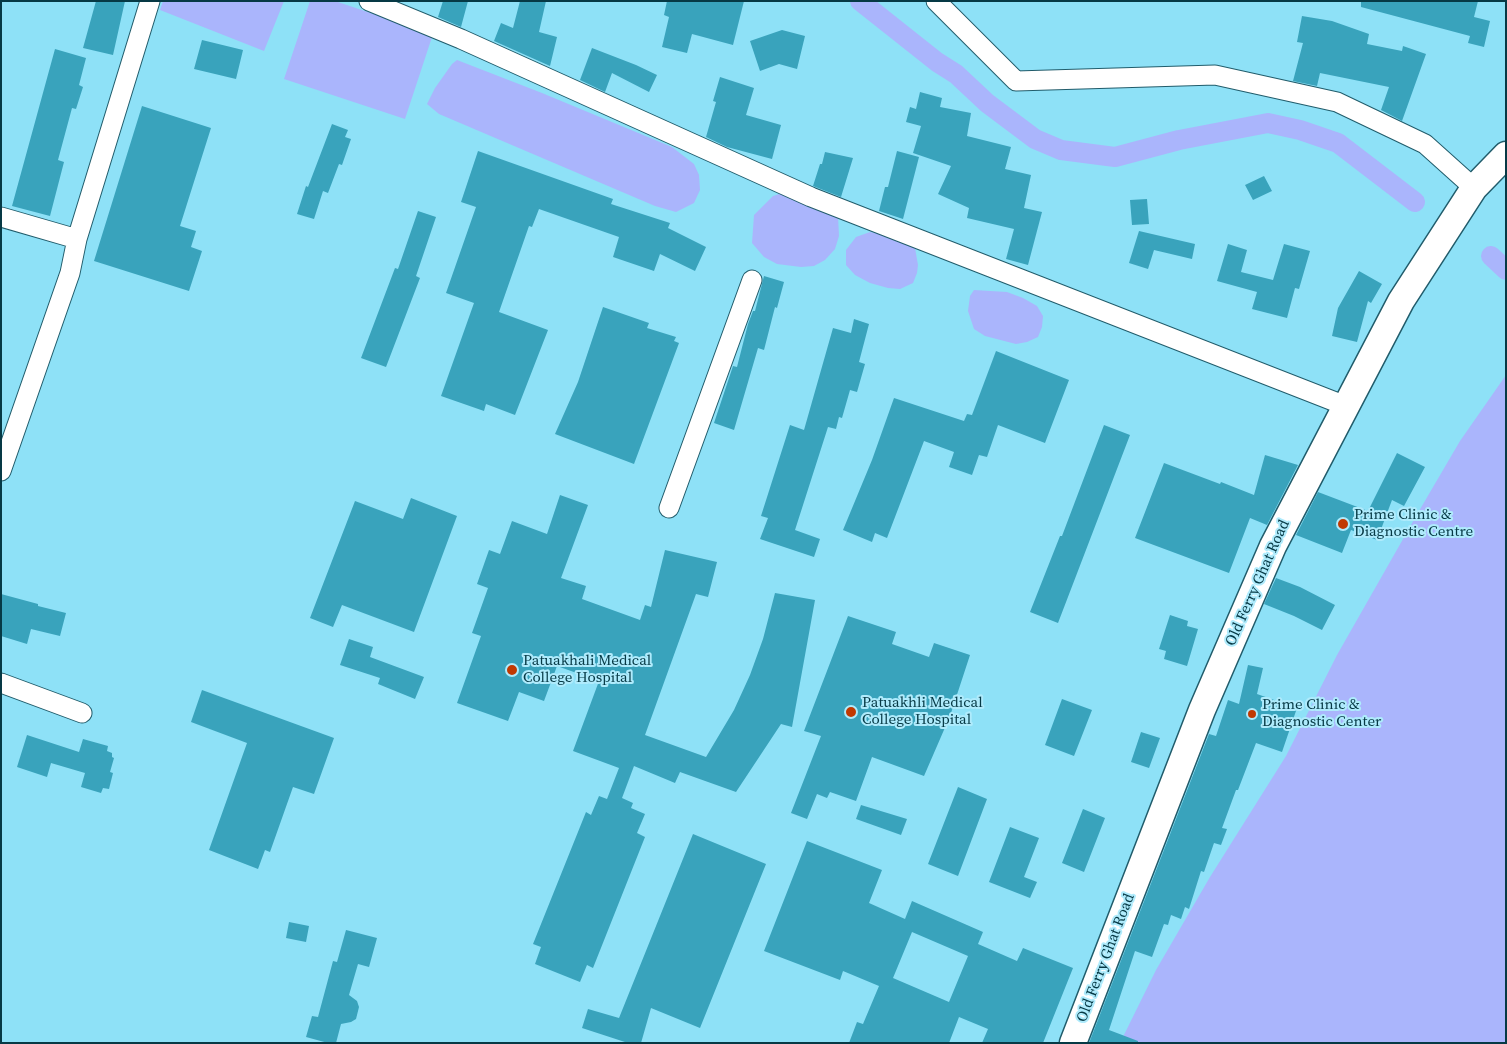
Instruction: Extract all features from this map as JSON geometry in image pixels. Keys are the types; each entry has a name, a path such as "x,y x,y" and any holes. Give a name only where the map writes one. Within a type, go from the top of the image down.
{"street":[{"path":"1,471 70,273 77,239 150,1"},
{"path":"369,1 394,6 470,43 811,197 1346,406"},
{"path":"936,1 1016,81 1215,75 1337,102 1425,144 1474,188"},
{"name":"Old Ferry Ghat Road","path":"1073,1043 1202,710 1273,546 1401,300 1474,188 1506,155"},
{"path":"1,216 77,239"},
{"path":"669,508 752,280"},
{"path":"1,684 82,713"}],"water":[{"path":"163,1 284,1 264,51 160,10"},
{"path":"310,1 335,1 433,34 405,119 284,79"},
{"path":"457,60 672,147 694,164 699,175 700,190 694,203 676,212 655,206 439,114 427,104 435,88"},
{"path":"786,192 838,216 839,236 835,249 825,260 814,266 801,267 777,264 764,257 752,243 754,215 773,196"},
{"path":"870,232 908,240 915,248 918,265 913,283 900,289 888,288 870,283 855,275 846,265 846,250 856,237"},
{"path":"974,290 1007,292 1037,306 1043,316 1042,327 1038,337 1016,344 985,336 974,329 968,311 970,296"},
{"path":"1506,375 1506,1043 1120,1043 1156,970 1210,877 1286,756 1337,655 1419,511 1460,441"}],"building":[{"path":"96,1 125,1 113,55 83,48"},
{"path":"443,1 468,1 461,27 438,17"},
{"path":"520,1 546,1 539,32 557,37 550,66 494,41 501,23 513,28"},
{"path":"667,1 744,1 733,45 692,34 687,53 662,47 669,17 664,15"},
{"path":"1361,1 1478,1 1474,17 1490,21 1484,47 1468,43 1470,36 1361,7"},
{"path":"1302,16 1332,21 1369,34 1367,44 1402,51 1403,46 1426,54 1402,121 1381,110 1389,87 1320,73 1317,86 1293,81 1303,43 1297,42"},
{"path":"782,30 805,36 797,69 779,64 760,71 750,41"},
{"path":"202,40 243,50 236,79 194,69"},
{"path":"592,48 657,75 649,92 612,73 605,92 580,80"},
{"path":"55,49 86,58 79,85 83,87 76,109 72,108 58,160 64,162 50,216 12,206"},
{"path":"720,77 754,88 746,115 781,125 772,159 727,147 706,137 716,102 713,101"},
{"path":"920,92 942,98 940,107 971,113 967,136 1011,147 1005,169 1031,175 1024,208 1042,212 1028,265 1006,259 1014,229 967,218 969,208 938,194 951,166 913,153 921,126 906,122 910,107 916,109"},
{"path":"142,106 211,128 180,226 196,231 191,247 202,251 189,291 94,261"},
{"path":"332,124 348,130 345,137 351,139 342,165 339,164 328,193 323,191 314,219 297,214 306,186 308,187"},
{"path":"478,151 613,199 611,204 670,223 668,228 706,247 695,271 660,254 654,271 613,257 619,237 539,209 532,227 529,226 499,312 548,330 515,415 486,404 484,411 441,396 474,303 446,293 476,207 461,202"},
{"path":"897,151 919,157 903,219 879,211 885,187 888,187"},
{"path":"825,152 853,158 841,197 813,186"},
{"path":"1264,176 1272,191 1253,200 1245,185"},
{"path":"1147,199 1149,224 1132,225 1130,200"},
{"path":"418,211 436,217 416,276 420,278 386,367 361,358 395,268 398,269"},
{"path":"1139,231 1195,244 1192,259 1154,250 1148,269 1129,263"},
{"path":"1228,244 1247,250 1241,272 1273,280 1284,244 1310,251 1299,289 1295,288 1287,318 1252,309 1257,292 1217,281"},
{"path":"1359,271 1382,284 1371,303 1368,301 1357,342 1332,336 1338,308"},
{"path":"764,276 784,282 777,308 775,307 764,350 758,348 734,430 714,423 733,366 737,367 748,324 753,311 755,311"},
{"path":"603,307 649,323 647,328 676,337 674,341 679,343 634,464 555,434 578,382"},
{"path":"854,319 869,324 859,362 865,364 857,392 850,390 842,418 839,417 836,429 828,427 795,530 820,539 814,557 760,539 768,518 761,516 790,425 804,430 833,328 851,333"},
{"path":"996,351 1069,380 1045,443 998,425 987,457 979,455 972,475 949,467 954,452 924,441 887,538 875,533 872,542 843,530 872,460 894,398 964,421 967,414 972,415"},
{"path":"1104,425 1130,435 1058,623 1030,612 1060,536 1062,536"},
{"name":"Prime Clinic & Diagnostic Centre","path":"1397,453 1425,467 1404,506 1392,500 1377,540 1351,530 1342,553 1296,535 1318,492 1368,511"},
{"path":"1265,455 1298,465 1267,525 1250,518 1229,573 1135,538 1164,463 1254,495"},
{"name":"Patuakhali Medical College Hospital","path":"560,495 588,505 561,578 586,586 582,599 640,620 645,605 651,607 665,550 717,562 708,597 696,594 645,735 706,757 734,710 750,675 763,639 775,593 815,600 792,727 781,724 736,792 680,772 675,783 634,766 622,798 633,803 631,808 645,814 637,833 645,837 593,968 587,965 580,982 535,964 541,947 533,944 586,812 591,815 599,796 607,799 619,768 573,751 599,681 557,666 544,701 519,692 508,721 457,703 481,636 472,633 488,588 477,584 489,550 500,554 512,521 547,534"},
{"path":"411,498 457,516 414,632 342,605 333,627 310,618 355,501 403,519"},
{"path":"1276,578 1300,587 1335,605 1322,630 1264,604"},
{"path":"1,594 66,613 60,636 31,629 27,644 1,636"},
{"path":"1170,615 1188,621 1187,626 1198,629 1187,666 1164,659 1166,651 1159,649"},
{"path":"848,616 896,632 892,644 929,657 934,643 970,655 950,716 924,776 872,757 856,801 830,792 827,798 817,794 807,819 791,813 821,736 804,731"},
{"path":"349,639 373,647 370,657 424,677 415,699 378,684 380,678 340,665"},
{"path":"1248,665 1263,668 1257,694 1297,708 1282,752 1256,743 1222,828 1227,829 1221,845 1214,843 1204,872 1201,871 1189,909 1185,907 1181,919 1171,915 1168,925 1164,924 1152,957 1135,951 1109,1030 1138,1041 1138,1043 1089,1043 1209,734 1216,736 1228,700 1239,704"},
{"path":"202,690 334,738 314,794 293,787 270,852 265,850 258,869 209,850 247,743 191,722"},
{"path":"1062,699 1092,710 1074,756 1045,745"},
{"path":"1141,732 1160,738 1149,768 1131,762"},
{"path":"27,735 79,752 83,739 108,746 107,751 112,753 114,758 110,772 113,773 109,789 103,788 101,793 81,787 85,773 51,763 47,777 17,767"},
{"path":"958,787 987,799 958,876 928,864"},
{"path":"861,805 907,819 901,835 856,819"},
{"path":"1083,809 1105,818 1084,872 1062,863"},
{"path":"1010,827 1039,838 1024,877 1037,882 1030,898 989,882"},
{"path":"693,834 766,864 700,1028 651,1008 641,1043 628,1043 582,1028 588,1009 619,1018"},
{"path":"807,841 882,870 869,903 905,919 912,901 983,932 978,944 1017,961 1023,948 1073,968 1043,1043 982,1043 988,1029 959,1017 949,1043 849,1043 857,1022 863,1024 879,986 843,971 840,980 764,951","holes":["912,932 968,956 949,1002 893,978"]},
{"path":"289,922 309,926 306,942 286,938"},
{"path":"346,930 377,938 369,967 358,964 349,995 357,1001 359,1007 356,1019 341,1024 336,1043 328,1043 306,1037 312,1016 318,1017 333,961 337,962"}],"waterway":[{"path":"860,1 937,62 956,74 987,103 1035,139 1061,150 1115,157 1179,140 1268,123 1300,130 1338,143 1415,202"},
{"path":"1491,256 1506,270"}],"place":[{"name":"Prime Clinic & Diagnostic Centre","path":"1343,524"},
{"name":"Patuakhali Medical College Hospital","path":"512,670"},
{"name":"Patuakhli Medical College Hospital","path":"851,712"},
{"name":"Prime Clinic & Diagnostic Center","path":"1252,714"}]}
